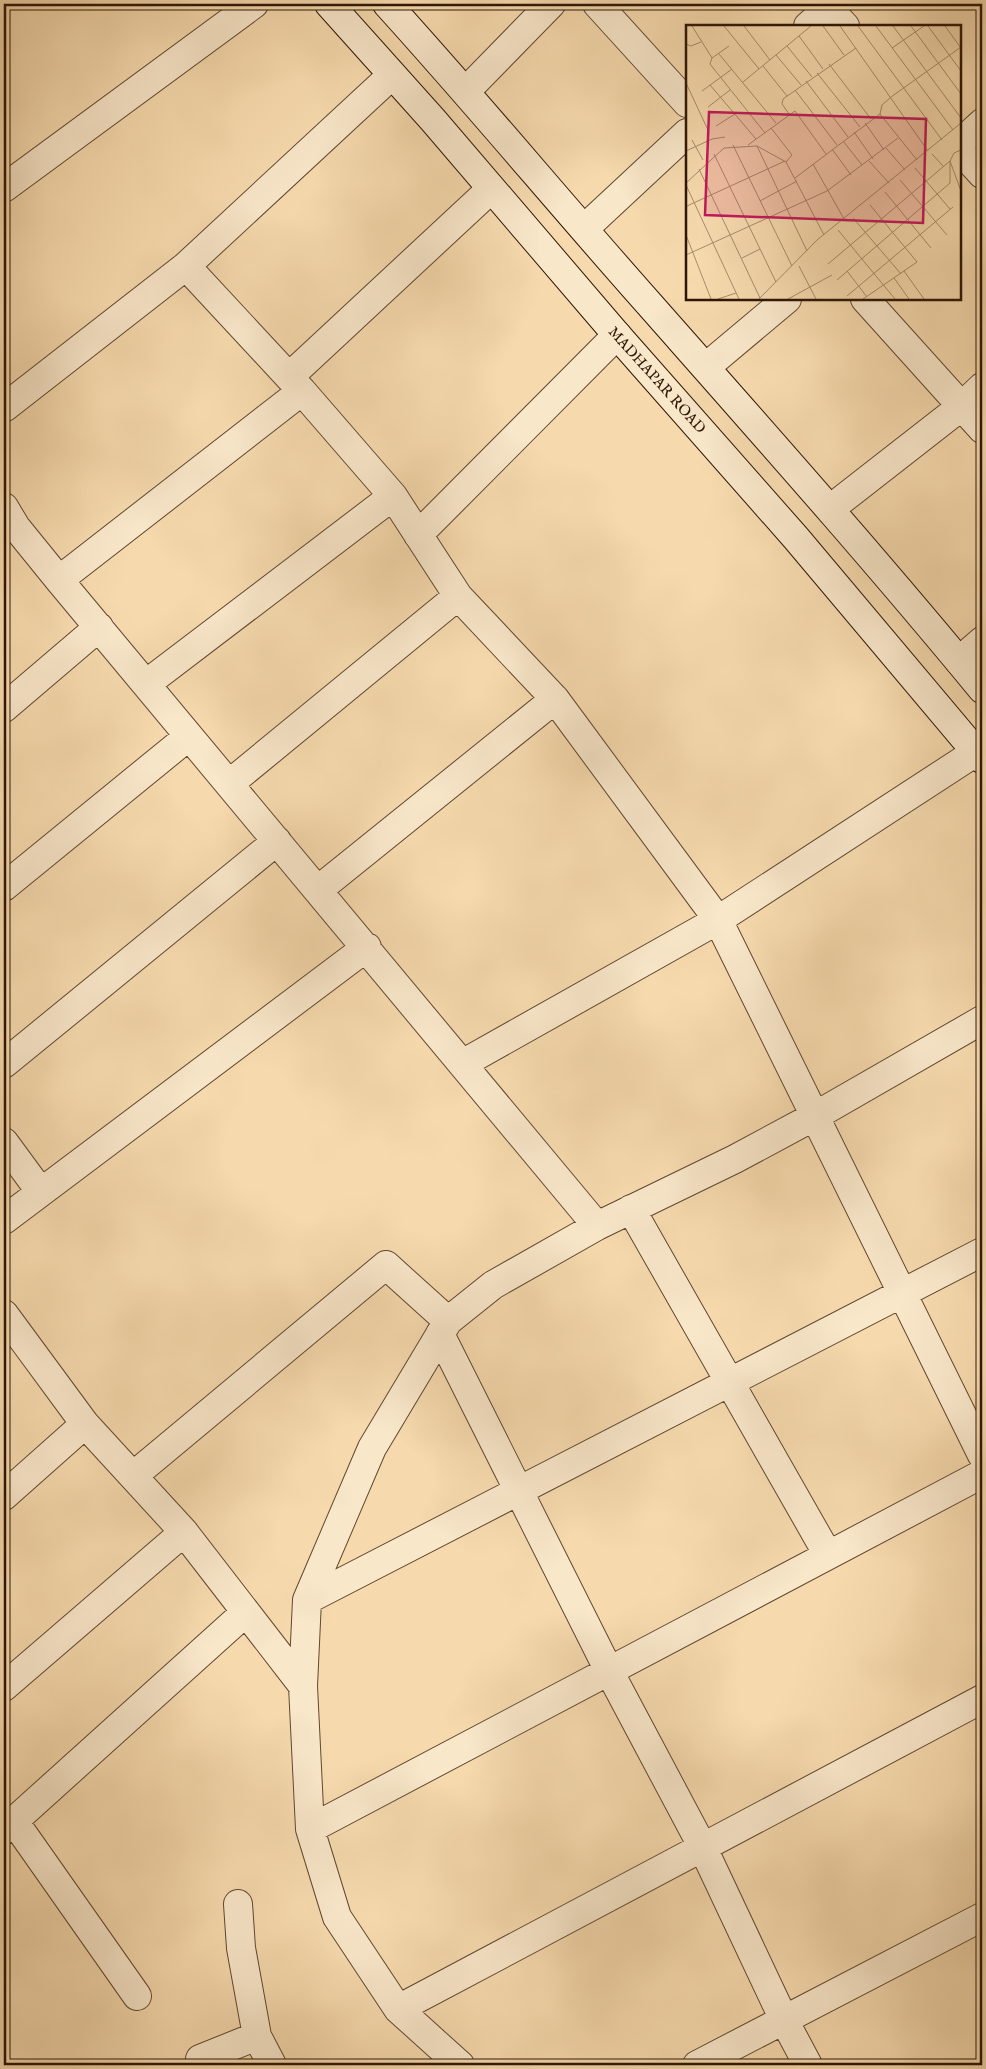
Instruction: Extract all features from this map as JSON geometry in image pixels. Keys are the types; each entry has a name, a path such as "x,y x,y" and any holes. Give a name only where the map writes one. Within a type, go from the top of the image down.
{"street":[{"path":"4,188 254,4"},
{"name":"MADHAPAR ROAD","path":"329,4 796,538 979,756"},
{"path":"387,4 466,90 830,509 982,689"},
{"path":"466,90 551,4"},
{"path":"597,4 686,102"},
{"path":"810,25 833,10"},
{"path":"4,408 186,266 392,75"},
{"path":"961,142 982,123"},
{"path":"585,228 686,134"},
{"path":"961,151 982,174"},
{"path":"59,580 296,384 491,189"},
{"path":"186,266 296,384 393,496 458,596 554,699 718,920 982,1455"},
{"path":"706,367 786,300"},
{"path":"866,300 982,430"},
{"path":"418,535 617,335"},
{"path":"830,509 962,406 982,387"},
{"path":"146,684 393,496"},
{"path":"8,524 99,627 276,841 367,947 597,1226"},
{"path":"229,784 458,596"},
{"path":"4,708 99,627"},
{"path":"959,661 982,641"},
{"path":"318,890 554,699"},
{"path":"4,887 189,736"},
{"path":"462,1064 718,920 979,756"},
{"path":"7,1056 276,841"},
{"path":"4,1220 40,1191 367,947"},
{"path":"460,2065 398,2009 337,1917 310,1829 303,1686 306,1600 372,1448 444,1328 493,1285 597,1226 735,1159 815,1116 982,1020"},
{"path":"4,1142 40,1191"},
{"path":"632,1209 828,1556"},
{"path":"306,1600 982,1252"},
{"path":"133,1476 386,1265 444,1328 519,1491 609,1671 702,1846 784,2020 808,2065"},
{"path":"4,1314 85,1424 184,1532 303,1686"},
{"path":"4,1496 85,1424"},
{"path":"310,1829 982,1474"},
{"path":"4,1687 184,1532"},
{"path":"137,1996 9,1825 246,1612"},
{"path":"398,2009 982,1699"},
{"path":"238,1904 241,1948 257,2036 272,2065"},
{"path":"697,2065 982,1917"},
{"path":"200,2059 257,2036"}]}
